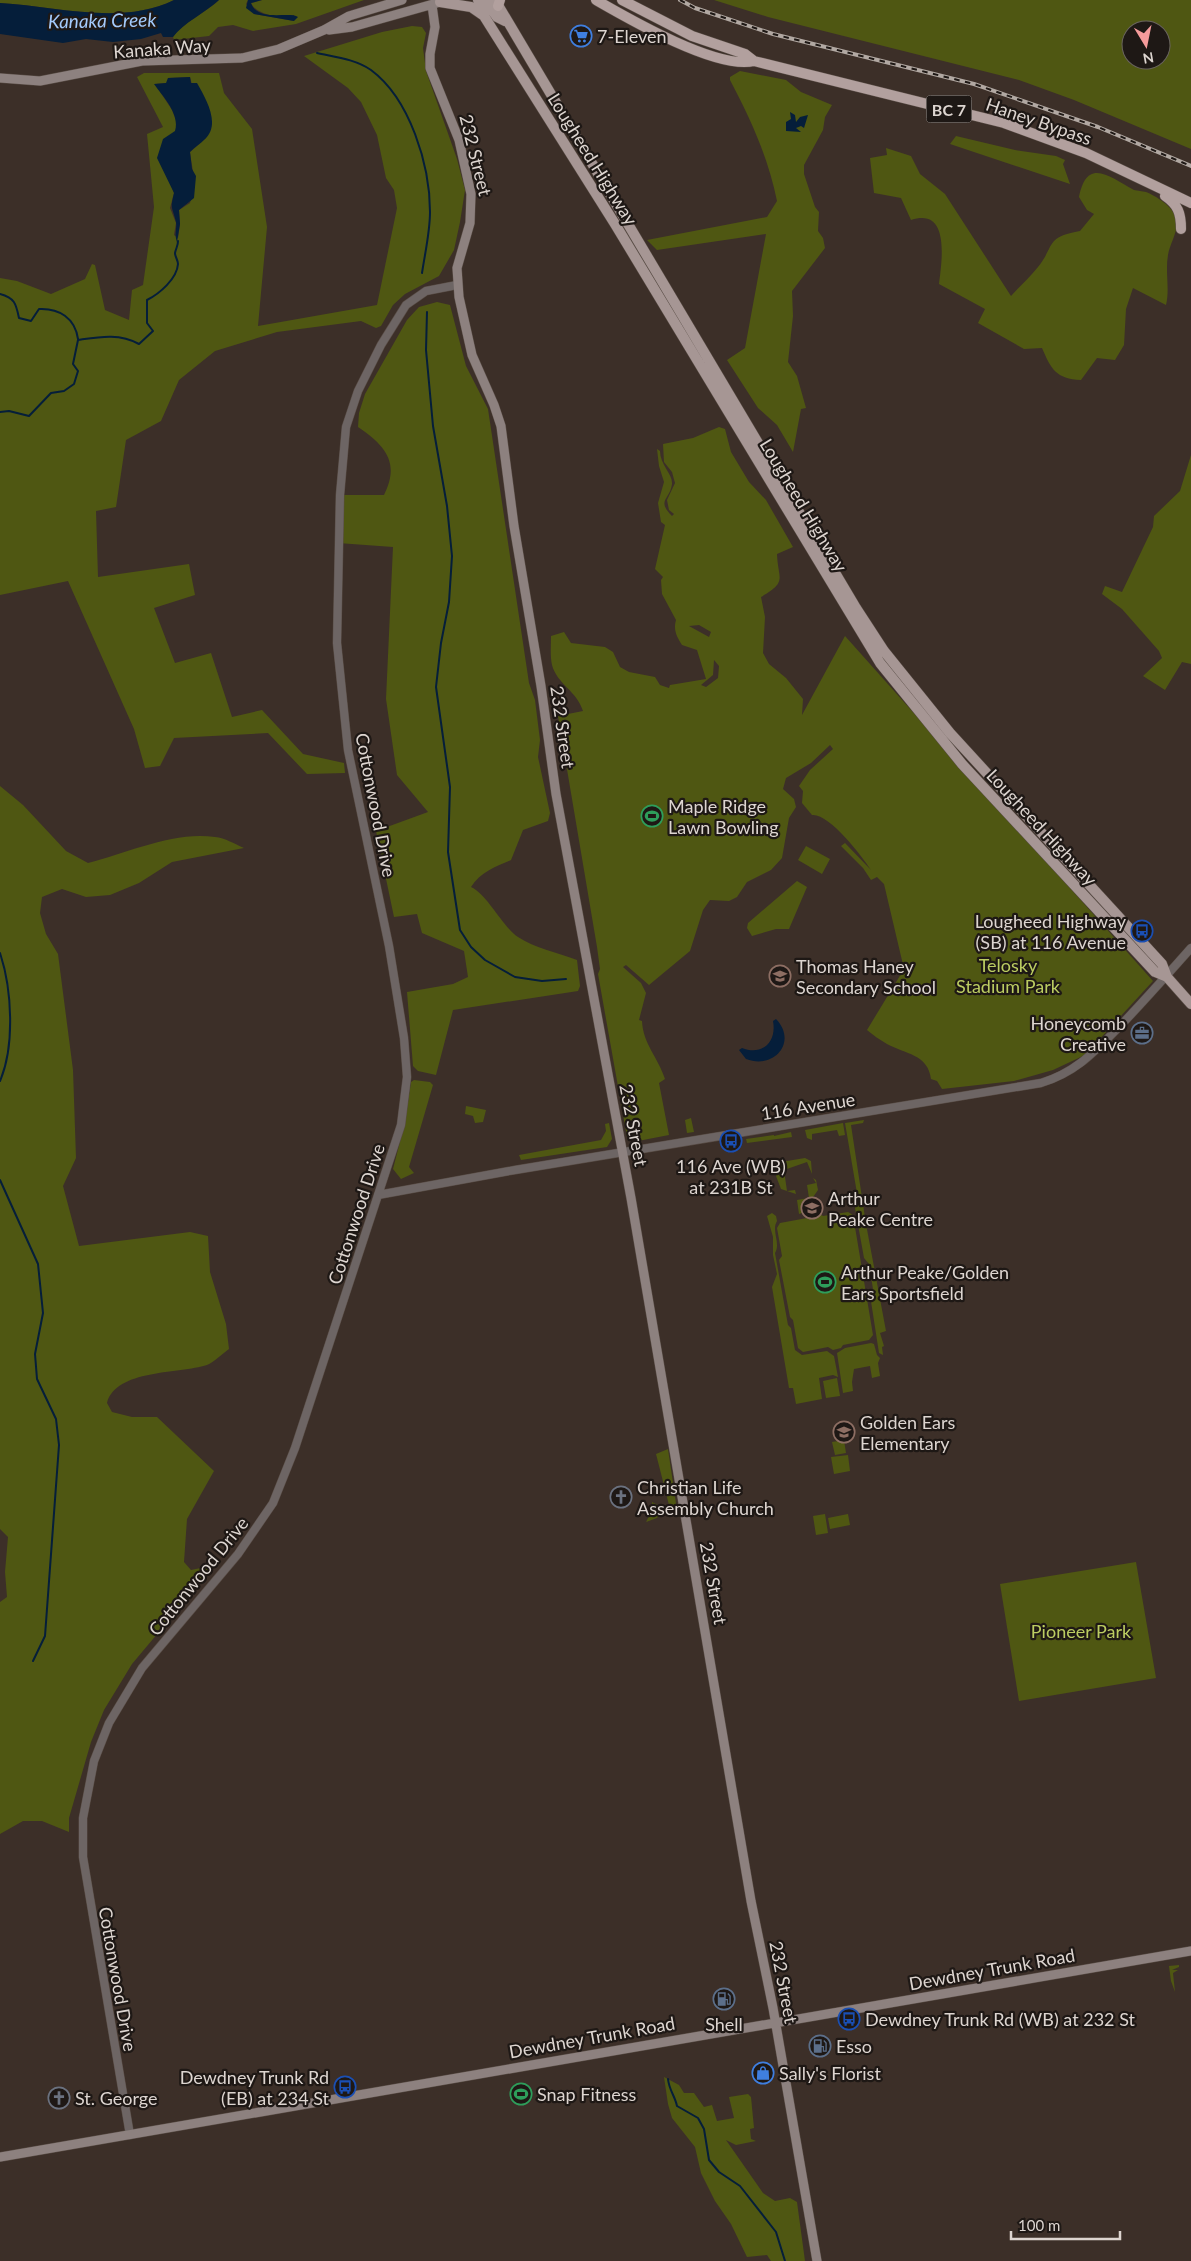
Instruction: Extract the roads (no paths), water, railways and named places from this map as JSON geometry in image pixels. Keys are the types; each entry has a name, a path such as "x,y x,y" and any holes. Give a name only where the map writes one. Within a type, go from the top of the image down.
{"highway":[{"name":"Haney Bypass","path":"596,0 650,31 686,45 743,64 754,61"},
{"name":"Haney Bypass","path":"622,0 692,36 745,54 754,61 1004,124 1086,153 1136,178 1191,202"},
{"path":"1136,178 1175,203 1181,215 1181,229 1191,221"}],"main road":[{"name":"Kanaka Way","path":"0,78 19,81 40,81 134,62 242,58 279,49 324,30 349,16 402,0"},
{"name":"Lougheed Highway","path":"478,0 484,16 615,224 880,663 962,764 1155,972 1167,977"},
{"path":"485,0 497,17 508,23"},
{"name":"Kanaka Way","path":"324,30 352,27 438,2"},
{"path":"438,2 471,7 484,16"},
{"name":"232 Street","path":"438,2 430,54 430,68 458,140 471,194 470,223 459,260 457,285 468,342 501,426 515,535 556,794 623,1152 754,1915 775,2021 817,2261"},
{"name":"Lougheed Highway","path":"498,2 508,23 856,608 884,651 950,733 1162,964 1167,977 1191,1004"},
{"name":"Dewdney Trunk Road","path":"0,2157 775,2021 1191,1951"}],"street":[{"name":"Cottonwood Drive","path":"130,2135 83,1857 83,1818 94,1761 109,1723 142,1668 238,1554 273,1503 298,1439 401,1125 407,1077 398,996 348,750 337,643 338,543 344,446 346,427 358,391 381,345 406,305 426,291 457,285"},
{"name":"116 Avenue","path":"378,1195 1048,1081 1072,1069 1093,1055 1167,977 1191,948"}],"water":[{"name":"Kanaka Creek","path":"174,0 219,0 182,27 173,37 163,37 161,33 141,39 113,42 86,39 63,43 0,34 0,3 110,13 154,8"},
{"path":"248,0 262,0 251,3 260,13 267,15 294,15 298,17 294,21 254,14 246,8"},
{"path":"190,77 191,83 197,83 208,104 212,126 210,133 205,139 190,152 192,169 196,176 194,198 179,210 180,224 177,242 176,222 172,205 174,193 157,158 163,139 175,131 175,118 170,106 154,84 166,83 168,78"},
{"path":"790,112 795,115 796,122 800,117 808,115 804,128 801,126 796,128 801,132 786,131 786,122 791,119"},
{"path":"776,1019 785,1036 784,1045 780,1052 766,1061 746,1059 739,1050 742,1048 749,1050 762,1049 773,1035 773,1021"}],"waterway":[{"path":"317,53 352,61 371,70 385,82 407,115 422,154 429,194 429,227 422,273"},
{"path":"0,412 9,411 29,416 51,393 64,391 74,384 78,371 73,364 78,340 116,337 139,344 153,331 147,323 147,300 162,290 177,270 178,264 175,253 178,241"},
{"path":"0,294 9,297 14,302 19,318 31,321 39,309 53,310 65,316 73,325 78,339"},
{"path":"427,312 426,350 433,426 447,506 452,556 449,602 441,643 436,687 450,787 448,852 460,930 471,947 485,960 515,977 542,981 566,979"},
{"path":"0,953 7,983 10,1017 8,1051 0,1081"},
{"path":"0,1180 38,1264 43,1313 35,1354 37,1379 56,1419 59,1445 45,1636 33,1661"},
{"path":"668,2079 677,2106 698,2118 704,2129 709,2160 719,2172 740,2186 776,2232 785,2261"}],"railway":[{"path":"680,0 695,8 773,34 974,84 1098,127 1191,166"}],"place":[{"name":"7-Eleven","path":"581,36"},
{"name":"Maple Ridge Lawn Bowling","path":"652,816"},
{"name":"Lougheed Highway (SB) at 116 Avenue","path":"1142,931"},
{"name":"Thomas Haney Secondary School","path":"780,976"},
{"name":"Honeycomb Creative","path":"1142,1033"},
{"name":"116 Ave (WB) at 231B St","path":"731,1141"},
{"name":"Arthur Peake Centre","path":"812,1208"},
{"name":"Arthur Peake/Golden Ears Sportsfield","path":"825,1282"},
{"name":"Golden Ears Elementary","path":"844,1432"},
{"name":"Christian Life Assembly Church","path":"621,1497"},
{"name":"Shell","path":"724,1999"},
{"name":"Dewdney Trunk Rd (WB) at 232 St","path":"849,2019"},
{"name":"Esso","path":"820,2046"},
{"name":"Sally's Florist","path":"763,2073"},
{"name":"Dewdney Trunk Rd (EB) at 234 St","path":"345,2087"},
{"name":"Snap Fitness","path":"521,2094"},
{"name":"St. George","path":"59,2098"}],"park label":[{"name":"Telosky Stadium Park","path":"1008,975"},
{"name":"Pioneer Park","path":"1081,1631"}]}
